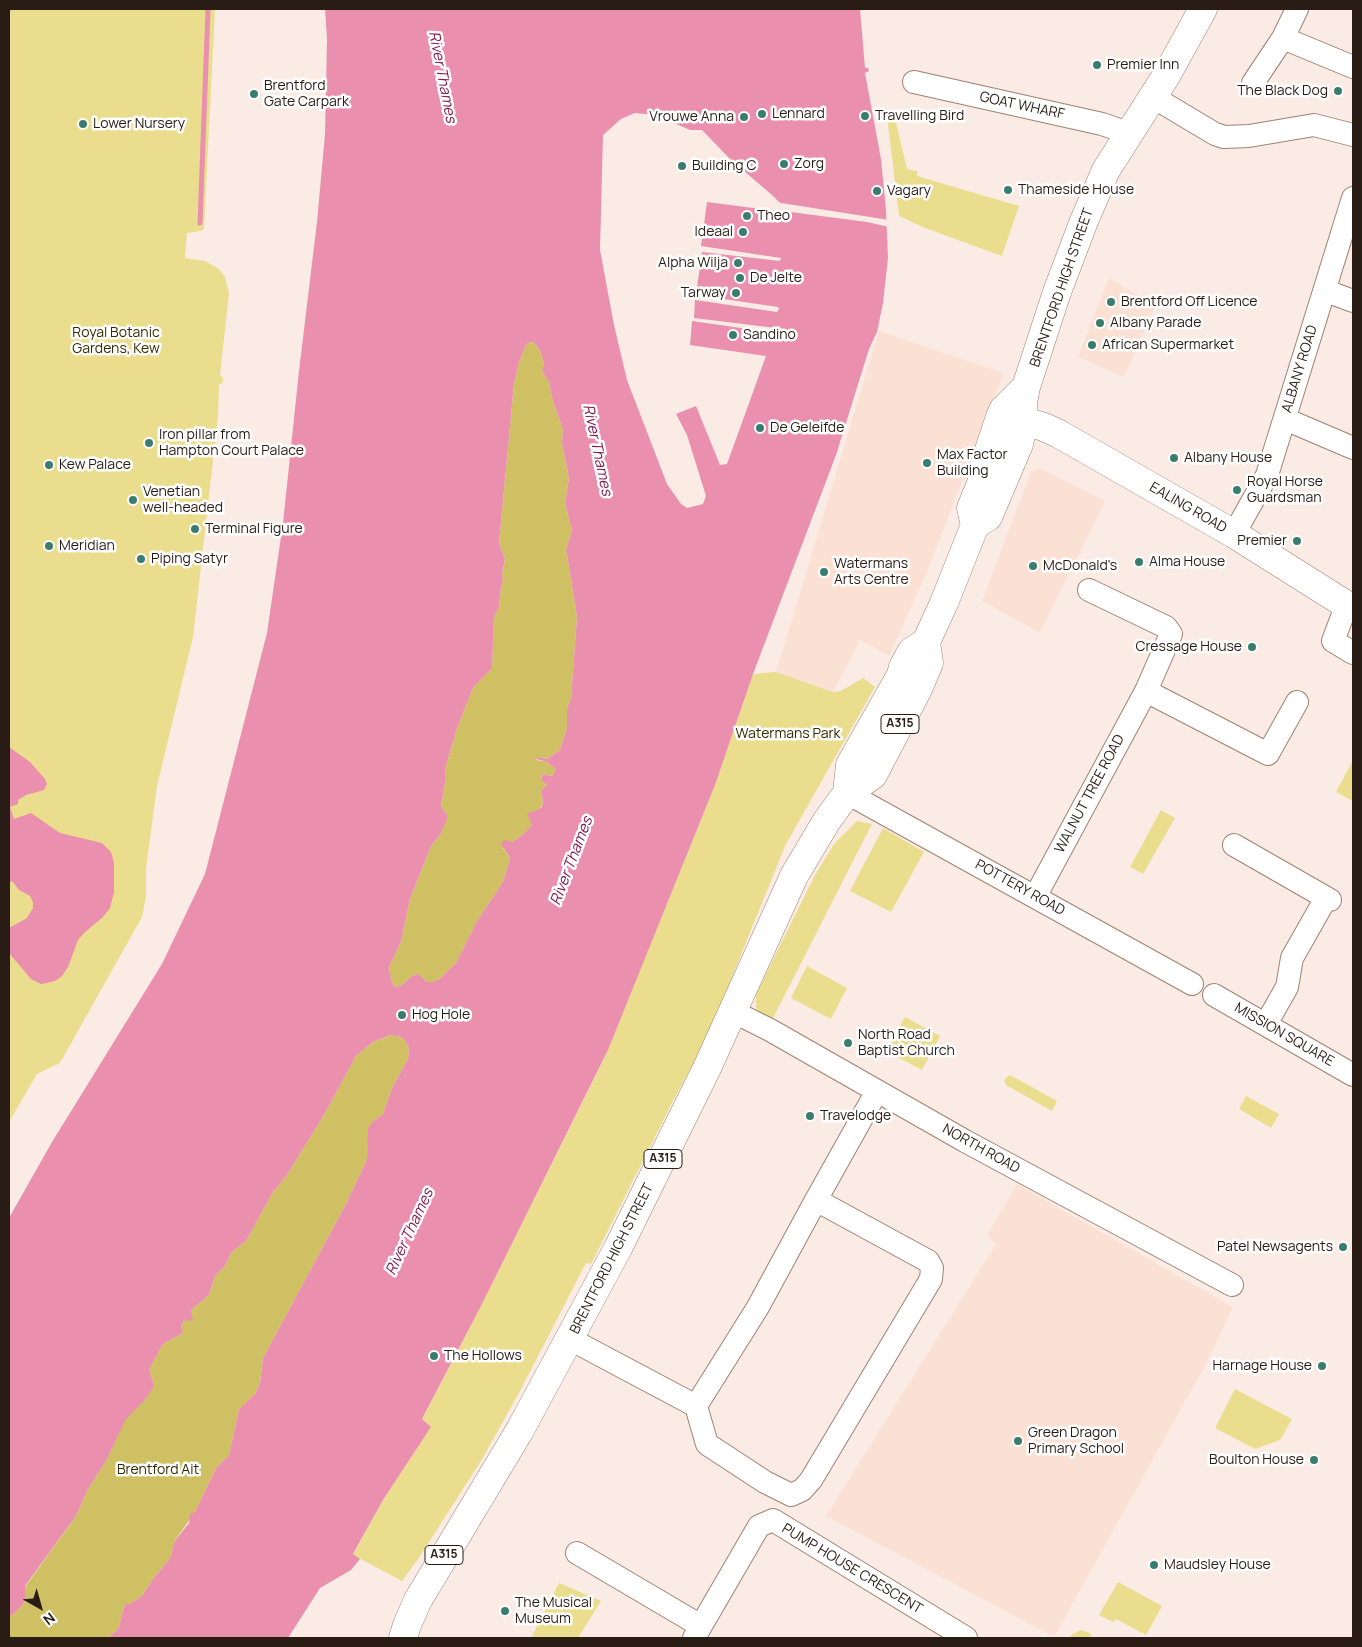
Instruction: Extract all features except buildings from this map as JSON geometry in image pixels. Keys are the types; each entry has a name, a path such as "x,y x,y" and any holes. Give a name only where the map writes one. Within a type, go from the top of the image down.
{"main road":[{"name":"BRENTFORD HIGH STREET","path":"975,524 988,517 1020,444 1024,421 1023,402 1026,387 1057,292 1106,170 1128,133 1153,97 1203,9"},
{"name":"BRENTFORD HIGH STREET","path":"403,1638 418,1600 520,1430 570,1339 660,1166 707,1068 786,891 811,845 847,793 873,775 918,689 929,663 926,642 975,524 971,508 982,481 984,465 1003,410 1026,387"},
{"path":"996,432 1004,426 1024,421"},
{"name":"EALING ROAD","path":"1024,421 1059,434 1234,534 1350,606"}],"street":[{"path":"1253,83 1283,38 1297,9"},
{"path":"1283,38 1353,67"},
{"name":"GOAT WHARF","path":"914,82 1102,124 1128,133"},
{"path":"1153,97 1215,134 1224,137 1249,136 1314,125 1353,135"},
{"name":"ALBANY ROAD","path":"1234,534 1267,475 1306,347 1326,291 1353,198"},
{"path":"1326,291 1353,301"},
{"path":"1284,419 1353,448"},
{"name":"WALNUT TREE ROAD","path":"1035,897 1146,691 1171,634 1166,627 1089,590"},
{"name":"EALING ROAD","path":"1350,606 1333,642 1353,653"},
{"path":"1146,691 1268,754 1297,702"},
{"name":"POTTERY ROAD","path":"847,793 1192,984"},
{"path":"1234,844 1328,899 1292,958 1287,987 1266,1024"},
{"name":"MISSION SQUARE","path":"1214,995 1353,1075"},
{"name":"NORTH ROAD","path":"732,1011 762,1026 965,1141 1232,1286"},
{"path":"696,1406 758,1307 877,1091"},
{"path":"570,1339 696,1406 707,1444 765,1482 792,1495 802,1490 811,1480 931,1279 932,1268 928,1261 816,1200"},
{"name":"PUMP HOUSE CRESCENT","path":"577,1553 698,1632 760,1526 773,1520 966,1638"}],"shaded area":[{"path":"1109,278 1155,306 1124,377 1078,357"},
{"path":"879,331 1004,373 927,572 889,656 860,640 833,692 776,672"},
{"path":"1039,468 1105,501 1040,633 982,601 1031,472"},
{"name":"Green Dragon Primary School","path":"1017,1184 1233,1307 1205,1366 1054,1637 826,1516 996,1244 987,1235"}],"green space":[{"name":"Royal Botanic Gardens, Kew","path":"9,9 215,9 204,229 187,233 185,258 205,261 219,269 225,277 229,293 220,375 223,378 223,382 219,385 218,417 193,637 157,786 146,869 146,897 142,917 60,1063 37,1074 9,1122"},
{"path":"894,114 907,169 917,171 917,176 1019,206 1002,256 925,228 899,216 887,116"},
{"path":"534,342 540,351 544,363 542,371 549,382 552,398 563,430 562,444 569,478 565,503 572,531 566,549 577,617 571,699 567,708 567,728 560,750 547,759 538,757 536,760 547,762 556,770 552,776 543,774 541,778 547,785 541,790 543,802 532,825 521,836 503,848 510,858 503,882 477,921 456,963 438,980 432,983 427,982 417,974 413,975 402,985 395,987 391,980 389,967 401,942 410,899 431,846 440,835 447,815 441,806 446,777 445,770 456,731 473,688 492,668 494,618 499,607 505,559 499,543 514,384 519,362 527,343"},
{"name":"Watermans Park","path":"776,672 833,692 841,691 863,678 875,687 786,844 708,1036 591,1264 586,1263 520,1391 481,1461 402,1581 353,1555 383,1500 431,1427 422,1420 604,1059 715,785 753,674"},
{"path":"1353,760 1353,801 1336,792"},
{"path":"1161,810 1175,818 1143,874 1130,867"},
{"path":"857,821 872,824 771,1022 763,1018 756,1008 756,994 815,875 834,844"},
{"path":"883,828 924,852 891,912 850,891"},
{"path":"807,966 847,988 831,1019 791,998"},
{"path":"905,1017 940,1036 922,1070 886,1051"},
{"name":"Brentford Ait","path":"392,1035 401,1037 405,1041 409,1048 408,1059 392,1088 383,1114 372,1122 369,1129 367,1159 346,1204 263,1358 260,1383 255,1394 239,1409 229,1455 216,1468 195,1512 174,1542 171,1557 141,1597 129,1604 125,1604 118,1629 108,1638 9,1638 9,1618 23,1605 25,1587 76,1516 88,1489 106,1461 126,1418 145,1400 154,1384 149,1370 163,1344 183,1333 181,1326 191,1310 209,1295 215,1276 225,1266 232,1252 246,1241 273,1192 287,1175 324,1115 356,1056 373,1042"},
{"path":"1010,1075 1057,1101 1052,1111 1006,1085 1004,1080"},
{"path":"1246,1096 1279,1114 1271,1128 1239,1109"},
{"path":"1235,1389 1292,1419 1280,1440 1255,1449 1215,1428"},
{"path":"1118,1582 1162,1606 1146,1635 1116,1619 1113,1622 1099,1615"},
{"path":"559,1583 601,1601 578,1638 531,1638"},
{"path":"1081,1630 1090,1633 1092,1638 1069,1638 1071,1635"}],"water":[{"name":"River Thames","path":"325,9 860,9 865,68 868,68 869,71 865,73 881,159 886,210 888,258 883,303 877,332 869,349 836,455 753,674 715,785 608,1050 481,1306 422,1419 431,1427 383,1500 353,1554 360,1559 351,1570 320,1588 288,1638 108,1638 118,1629 125,1604 129,1604 141,1597 171,1557 174,1542 189,1523 190,1514 195,1512 216,1468 229,1455 239,1409 255,1394 260,1383 263,1358 346,1204 367,1159 368,1129 372,1122 383,1114 392,1088 408,1059 409,1048 405,1041 401,1037 391,1035 373,1042 356,1056 324,1115 287,1175 273,1192 246,1241 232,1252 225,1266 215,1276 209,1295 191,1310 193,1320 184,1321 181,1326 183,1333 163,1344 149,1370 154,1384 153,1388 145,1400 126,1419 106,1461 88,1489 76,1516 25,1586 23,1605 9,1618 9,1218 52,1142 162,964 205,874 267,633 283,523 317,222 325,134 327,39","holes":["635,113 656,115 690,130 702,130 730,159 772,195 780,203 784,212 707,202 701,246 781,258 780,261 702,252 696,295 778,307 779,309 777,312 695,300 694,318 776,328 777,330 776,333 692,321 690,345 766,356 727,464 720,465 696,406 676,414 687,435 706,496 703,504 687,508 681,504 667,484 627,380 614,325 600,250 603,135 621,119","534,342 540,351 544,363 542,371 549,382 552,398 563,430 562,444 569,478 565,503 572,531 566,549 577,617 571,699 567,708 567,728 560,750 547,759 538,757 536,759 547,762 556,770 552,776 543,774 541,779 547,785 541,790 543,802 541,808 527,814 532,825 512,842 504,840 501,844 510,858 503,882 477,921 456,963 438,980 427,982 418,974 413,975 402,985 395,987 391,980 389,967 401,942 410,899 431,846 440,835 447,819 447,815 441,806 446,777 445,770 456,731 473,688 492,668 494,618 499,607 505,559 499,543 514,384 519,362 527,343"]},
{"path":"9,747 30,762 47,784 44,790 26,795 18,800 18,804 10,807 14,819 31,813 60,833 102,843 111,852 114,863 114,892 110,908 78,940 68,967 62,976 55,981 41,984 31,979 9,953 9,928 27,918 33,908 33,902 30,896 19,890 12,881 9,883"}],"pier":[{"path":"775,202 889,220 889,227 867,222 752,207 752,205 780,209"}],"waterway":[{"path":"200,223 208,9"}],"place":[{"name":"Premier Inn","path":"1097,65"},
{"name":"The Black Dog","path":"1338,91"},
{"name":"Brentford Gate Carpark","path":"254,94"},
{"name":"Lennard","path":"762,114"},
{"name":"Travelling Bird","path":"865,116"},
{"name":"Vrouwe Anna","path":"744,117"},
{"name":"Lower Nursery","path":"83,124"},
{"name":"Zorg","path":"784,164"},
{"name":"Building C","path":"682,166"},
{"name":"Thameside House","path":"1008,190"},
{"name":"Vagary","path":"877,191"},
{"name":"Theo","path":"747,216"},
{"name":"Ideaal","path":"743,232"},
{"name":"Alpha Wilja","path":"738,263"},
{"name":"De Jelte","path":"740,278"},
{"name":"Tarway","path":"736,293"},
{"name":"Brentford Off Licence","path":"1111,302"},
{"name":"Albany Parade","path":"1100,323"},
{"name":"Sandino","path":"733,335"},
{"name":"African Supermarket","path":"1092,345"},
{"name":"De Geleifde","path":"760,428"},
{"name":"Iron pillar from Hampton Court Palace","path":"149,443"},
{"name":"Albany House","path":"1174,458"},
{"name":"Max Factor Building","path":"927,463"},
{"name":"Kew Palace","path":"49,465"},
{"name":"Royal Horse Guardsman","path":"1237,490"},
{"name":"Venetian well-headed","path":"133,500"},
{"name":"Terminal Figure","path":"195,529"},
{"name":"Premier","path":"1297,541"},
{"name":"Meridian","path":"49,546"},
{"name":"Piping Satyr","path":"141,559"},
{"name":"Alma House","path":"1139,562"},
{"name":"McDonald's","path":"1033,566"},
{"name":"Watermans Arts Centre","path":"824,572"},
{"name":"Cressage House","path":"1252,647"},
{"name":"Hog Hole","path":"402,1015"},
{"name":"North Road Baptist Church","path":"848,1043"},
{"name":"Travelodge","path":"810,1116"},
{"name":"Patel Newsagents","path":"1343,1247"},
{"name":"The Hollows","path":"434,1356"},
{"name":"Harnage House","path":"1322,1366"},
{"name":"Green Dragon Primary School","path":"1018,1441"},
{"name":"Boulton House","path":"1314,1460"},
{"name":"Maudsley House","path":"1154,1565"},
{"name":"The Musical Museum","path":"505,1611"}]}
